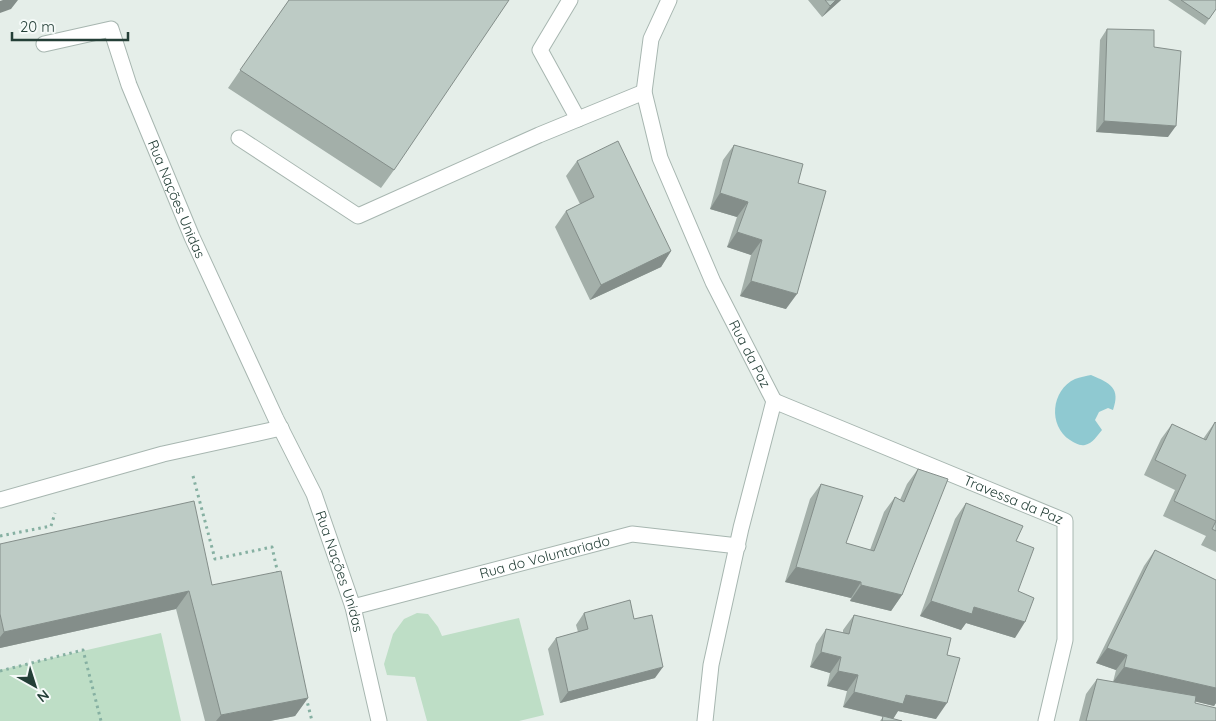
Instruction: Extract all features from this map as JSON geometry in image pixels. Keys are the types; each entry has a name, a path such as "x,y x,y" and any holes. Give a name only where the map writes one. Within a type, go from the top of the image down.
{"street":[{"path":"570,0 540,50 578,119"},
{"name":"Rua da Paz","path":"669,0 651,39 644,92 660,158 713,282 774,401 710,665 705,721"},
{"name":"Rua Nações Unidas","path":"44,44 111,29 128,85 192,237 280,428 314,494 353,607 379,721"},
{"path":"239,138 358,216 644,92"},
{"name":"Travessa da Paz","path":"774,401 1065,522 1065,640 1046,721"},
{"path":"0,500 164,454 280,428"},
{"name":"Rua do Voluntariado","path":"353,607 632,534 738,546"}],"path":[{"path":"193,475 215,559 272,548 279,576"},
{"path":"0,536 51,526 57,508"},
{"path":"0,671 84,650 101,721"},
{"path":"305,692 312,721"}],"green space":[{"path":"417,613 428,614 442,636 519,618 544,715 519,721 427,721 415,677 387,675 384,664 393,634 404,619"},
{"path":"161,633 181,721 0,721 0,670"}],"water":[{"path":"1091,375 1112,387 1116,396 1115,403 1113,410 1108,408 1099,412 1095,420 1102,430 1095,439 1090,443 1081,445 1063,434 1058,426 1055,408 1061,391 1067,384 1075,379"}],"building":[{"path":"289,0 509,0 394,170 240,70"},
{"path":"825,0 836,0 830,6"},
{"path":"1181,0 1216,0 1216,9 1209,19"},
{"path":"1107,29 1154,30 1154,47 1181,51 1176,126 1104,121"},
{"path":"618,141 671,251 601,285 566,211 594,197 577,161"},
{"path":"734,145 803,164 798,183 826,191 797,294 751,281 762,240 737,232 748,202 720,193"},
{"path":"1215,422 1216,521 1174,501 1186,475 1155,460 1172,424 1206,440"},
{"path":"918,469 948,479 902,595 861,585 861,582 796,567 821,484 863,496 846,543 874,551 895,497 904,502"},
{"path":"194,501 212,585 281,571 308,698 221,715 189,591 4,632 0,614 0,544"},
{"path":"966,503 1023,526 1016,541 1034,548 1018,591 1034,598 1025,622 974,607 972,614 931,601"},
{"path":"1216,521 1216,531 1212,529"},
{"path":"1155,550 1216,580 1216,688 1124,667 1127,655 1107,648"},
{"path":"630,600 634,619 652,615 663,667 568,692 556,638 588,629 584,613"},
{"path":"854,615 951,638 947,655 960,658 947,703 906,695 903,704 854,692 858,675 838,671 841,657 821,652 826,629 849,634"},
{"path":"1097,679 1196,696 1195,703 1216,708 1216,721 1086,721"},
{"path":"883,716 902,721 882,721"}]}
